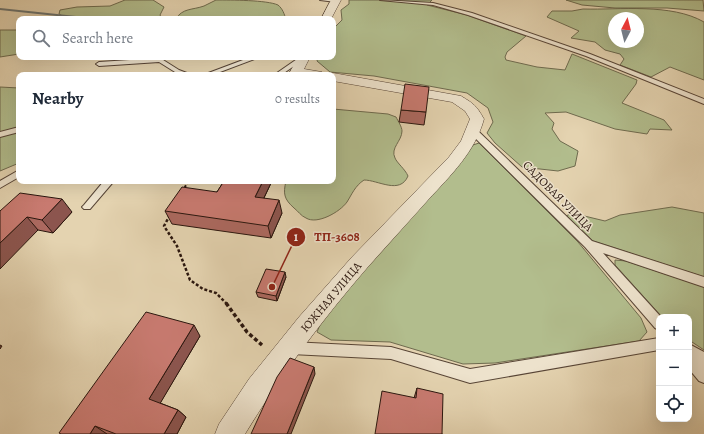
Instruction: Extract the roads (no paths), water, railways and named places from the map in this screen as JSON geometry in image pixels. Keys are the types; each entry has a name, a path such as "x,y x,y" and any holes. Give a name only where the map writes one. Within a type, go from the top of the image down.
{"street":[{"path":"328,16 336,1"},
{"path":"296,72 302,60"},
{"path":"336,78 456,99 471,108 477,118 474,132"},
{"name":"ЮЖНАЯ УЛИЦА","path":"229,434 252,396 289,348 359,263 452,164 474,132"}],"lane":[{"path":"322,0 336,1"},
{"path":"382,0 433,4 470,14 588,55 704,102"},
{"path":"99,64 160,60 180,72"},
{"path":"214,72 248,60"},
{"path":"282,72 300,60"},
{"path":"0,135 16,130"},
{"name":"САДОВАЯ УЛИЦА","path":"474,132 588,244 704,282"},
{"path":"0,185 16,176"},
{"path":"87,207 106,184"},
{"path":"588,244 656,321"},
{"path":"289,348 391,353 470,376 656,345"},
{"path":"692,352 704,359"},
{"path":"692,362 704,376"}],"waterway":[{"path":"0,9 66,16"}],"place":[{"name":"ТП-3608","path":"272,287"}]}
